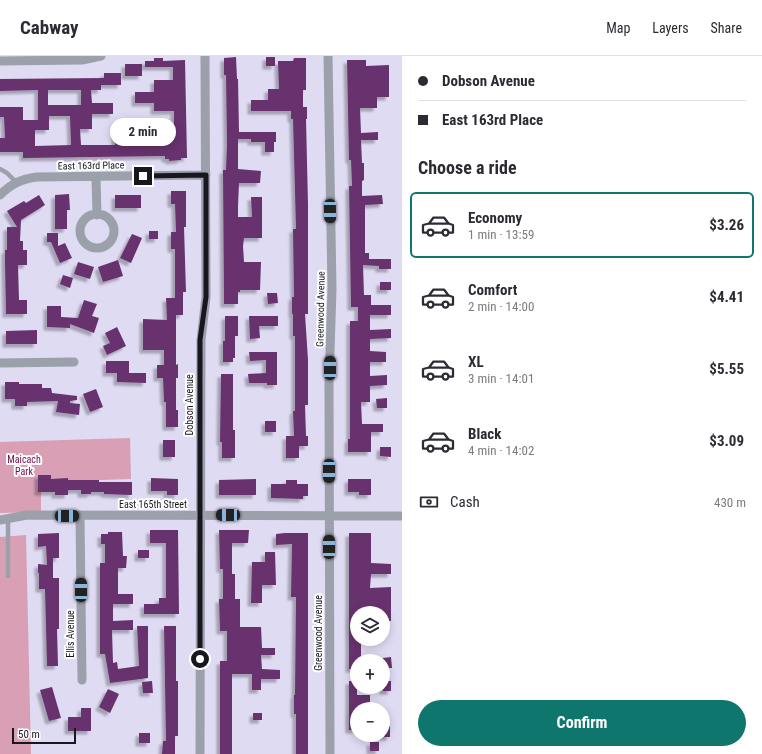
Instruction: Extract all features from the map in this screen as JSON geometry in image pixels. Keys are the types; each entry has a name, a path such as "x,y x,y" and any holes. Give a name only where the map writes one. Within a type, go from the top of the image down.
{"street":[{"path":"0,61 82,60 101,56"},
{"name":"Dobson Avenue","path":"200,754 200,340 206,297 205,56"},
{"name":"Greenwood Avenue","path":"328,56 332,289 329,515 330,754"},
{"name":"East 163rd Place","path":"2,193 16,182 26,178 37,177 206,175"},
{"path":"96,176 96,215"},
{"path":"0,363 74,362"},
{"name":"East 165th Street","path":"4,519 27,515 402,516"},
{"name":"Ellis Avenue","path":"80,516 82,680"}],"lane":[{"path":"0,170 7,173 16,182"},
{"path":"4,519 8,576"}],"green space":[{"name":"Maicach Park","path":"130,438 131,479 41,482 41,512 0,513 0,442"},
{"path":"26,535 31,754 0,754 0,537"}],"building":[{"path":"236,57 239,132 276,132 276,142 274,142 274,152 265,152 265,142 251,142 251,139 238,139 238,169 261,171 260,183 239,183 238,206 238,217 252,217 251,197 262,197 262,238 244,238 243,246 244,262 261,262 260,290 240,290 240,292 238,292 238,304 224,304 223,170 226,170 227,144 226,75 224,75 224,58"},
{"path":"266,57 275,57 275,66 266,66"},
{"path":"154,58 163,58 163,61 185,60 187,158 169,161 169,159 165,159 165,156 23,158 23,152 0,152 0,138 5,138 4,117 0,117 0,107 23,107 23,120 38,120 38,90 0,91 0,79 104,78 104,73 121,73 121,85 101,85 101,90 91,90 92,103 113,103 113,114 92,114 92,129 80,129 81,145 115,145 115,125 134,125 134,144 161,146 161,129 174,129 174,111 154,111 154,103 135,103 135,92 154,92 154,80 173,80 173,67 145,67 145,61 154,61","holes":["48,90 81,90 81,105 48,105","49,116 70,116 71,145 35,146 35,130 49,130"]},
{"path":"294,58 306,58 306,90 303,90 303,107 307,107 308,314 305,314 308,360 308,405 305,405 306,436 308,436 308,446 299,446 299,458 286,458 286,436 294,436 293,411 295,411 295,336 293,336 292,314 292,297 294,297 293,229 296,229 293,119 291,119 291,111 251,111 251,100 268,100 268,89 279,89 278,61 293,61"},
{"path":"347,60 366,60 366,66 389,65 389,97 377,97 377,108 360,108 361,133 378,132 378,140 361,140 362,163 364,163 362,196 382,195 383,204 365,205 365,253 369,253 369,259 391,259 391,269 379,269 379,266 363,265 364,295 371,295 371,305 391,305 391,315 370,315 370,330 391,329 391,338 370,339 370,351 386,352 386,362 370,362 370,376 387,375 387,385 370,386 370,402 361,402 362,424 383,424 383,432 371,432 371,452 348,452 348,439 350,439 350,321 358,321 358,307 351,307 349,186 352,186 351,160 349,160"},
{"path":"125,64 142,64 142,76 125,76"},
{"path":"171,191 186,191 186,227 184,227 186,292 183,292 183,315 176,315 176,365 178,364 178,378 176,378 176,410 178,410 178,427 166,427 166,402 164,402 163,378 157,378 157,365 164,365 164,350 143,350 143,319 167,320 166,298 175,298 175,249 171,249 171,232 176,232 175,204 171,204"},
{"path":"69,194 70,210 67,210 67,229 55,229 55,195"},
{"path":"39,195 45,205 21,220 20,241 23,241 23,250 27,250 27,265 18,265 19,300 27,300 27,314 6,314 5,250 7,250 7,227 17,227 7,211 24,201 26,203"},
{"path":"115,195 141,195 141,208 115,208"},
{"path":"149,231 158,231 158,239 149,239"},
{"path":"47,233 58,233 58,246 65,243 72,258 60,263 51,242 47,242"},
{"path":"132,234 142,238 131,263 120,258"},
{"path":"118,260 123,276 103,282 98,267"},
{"path":"78,262 94,267 90,279 74,274"},
{"path":"63,275 73,278 70,288 60,284"},
{"path":"380,282 391,282 391,290 380,290"},
{"path":"267,293 277,293 278,303 268,304"},
{"path":"84,300 97,304 92,316 99,318 94,333 70,324 70,328 47,327 47,306 61,306 61,317 78,318"},
{"path":"225,316 238,316 238,336 235,336 235,358 233,358 233,362 223,362"},
{"path":"249,316 278,316 278,326 259,326 260,338 250,339"},
{"path":"117,327 126,346 107,355 103,346 110,343 105,333"},
{"path":"37,330 37,344 6,344 6,331"},
{"path":"249,352 277,352 277,385 267,385 267,383 249,383 248,374 266,373 266,360 250,361"},
{"path":"106,361 129,361 129,373 146,373 146,383 117,382 117,373 106,373"},
{"path":"221,374 233,374 233,430 235,430 235,458 222,458 222,442 220,442"},
{"path":"5,382 19,382 19,384 42,384 42,388 51,388 52,393 77,396 77,400 70,401 70,403 80,404 79,415 56,412 58,401 27,402 27,406 15,406 15,399 5,399"},
{"path":"96,389 103,407 90,412 83,394"},
{"path":"387,398 387,408 377,408 376,399"},
{"path":"265,421 276,421 276,432 265,432"},
{"path":"163,440 175,440 175,457 163,457"},
{"path":"380,447 391,447 391,457 380,456"},
{"path":"38,475 51,475 51,479 68,478 68,480 99,480 99,482 132,482 132,495 104,494 104,492 81,494 81,490 68,490 68,495 55,495 55,492 38,492"},
{"path":"151,478 178,479 178,495 167,495 167,491 151,491"},
{"path":"256,479 256,495 219,495 219,480"},
{"path":"348,479 371,479 371,495 359,495 359,492 348,492"},
{"path":"286,480 297,480 297,484 308,484 308,496 303,496 303,499 271,498 271,484 286,484"},
{"path":"150,530 178,530 179,614 144,614 144,604 159,604 159,598 166,598 166,543 150,543"},
{"path":"219,530 249,530 248,543 232,543 232,574 235,574 235,599 240,599 240,627 261,627 262,648 275,648 275,655 261,655 262,669 280,670 280,679 261,679 261,690 252,690 252,674 232,674 232,754 220,754 220,661 227,661 227,631 220,631 219,599 223,599 223,569 220,569"},
{"path":"108,532 122,532 123,556 127,556 126,568 118,568 118,594 133,594 133,604 113,604 113,621 133,620 133,630 112,630 113,663 117,662 118,669 139,666 137,626 148,626 148,678 110,683 105,654 100,654 100,563 105,563 105,544 101,544 101,534 108,534"},
{"path":"59,533 59,558 53,558 53,578 59,578 59,629 57,629 58,666 47,666 45,589 39,589 38,573 38,564 47,565 46,546 38,547 38,534"},
{"path":"308,533 308,754 296,754 296,714 294,714 294,695 296,597 291,597 292,544 276,545 276,534"},
{"path":"349,533 371,533 371,563 391,564 391,574 371,574 370,588 391,587 391,621 390,606 350,606 350,646 361,646 361,654 350,654 349,669"},
{"path":"138,550 149,550 149,558 138,558"},
{"path":"265,552 275,552 276,585 262,585 262,603 251,603 252,562 265,562"},
{"path":"164,626 176,626 178,736 175,736 175,754 162,754 163,741 166,741"},
{"path":"391,657 392,668 390,668"},
{"path":"152,681 153,693 143,693 142,682"},
{"path":"350,681 350,694 370,695 370,702 350,702 349,730"},
{"path":"52,687 61,718 49,721 40,690"},
{"path":"108,689 119,694 110,713 99,707"},
{"path":"81,708 91,708 91,731 68,731 68,717 81,717"},
{"path":"253,713 262,713 262,720 253,720"},
{"path":"139,733 150,733 150,743 139,743"},
{"path":"370,742 379,742 379,751 370,751"}],"route":[{"path":"143,176 206,175 206,297 200,340 200,659"}]}
